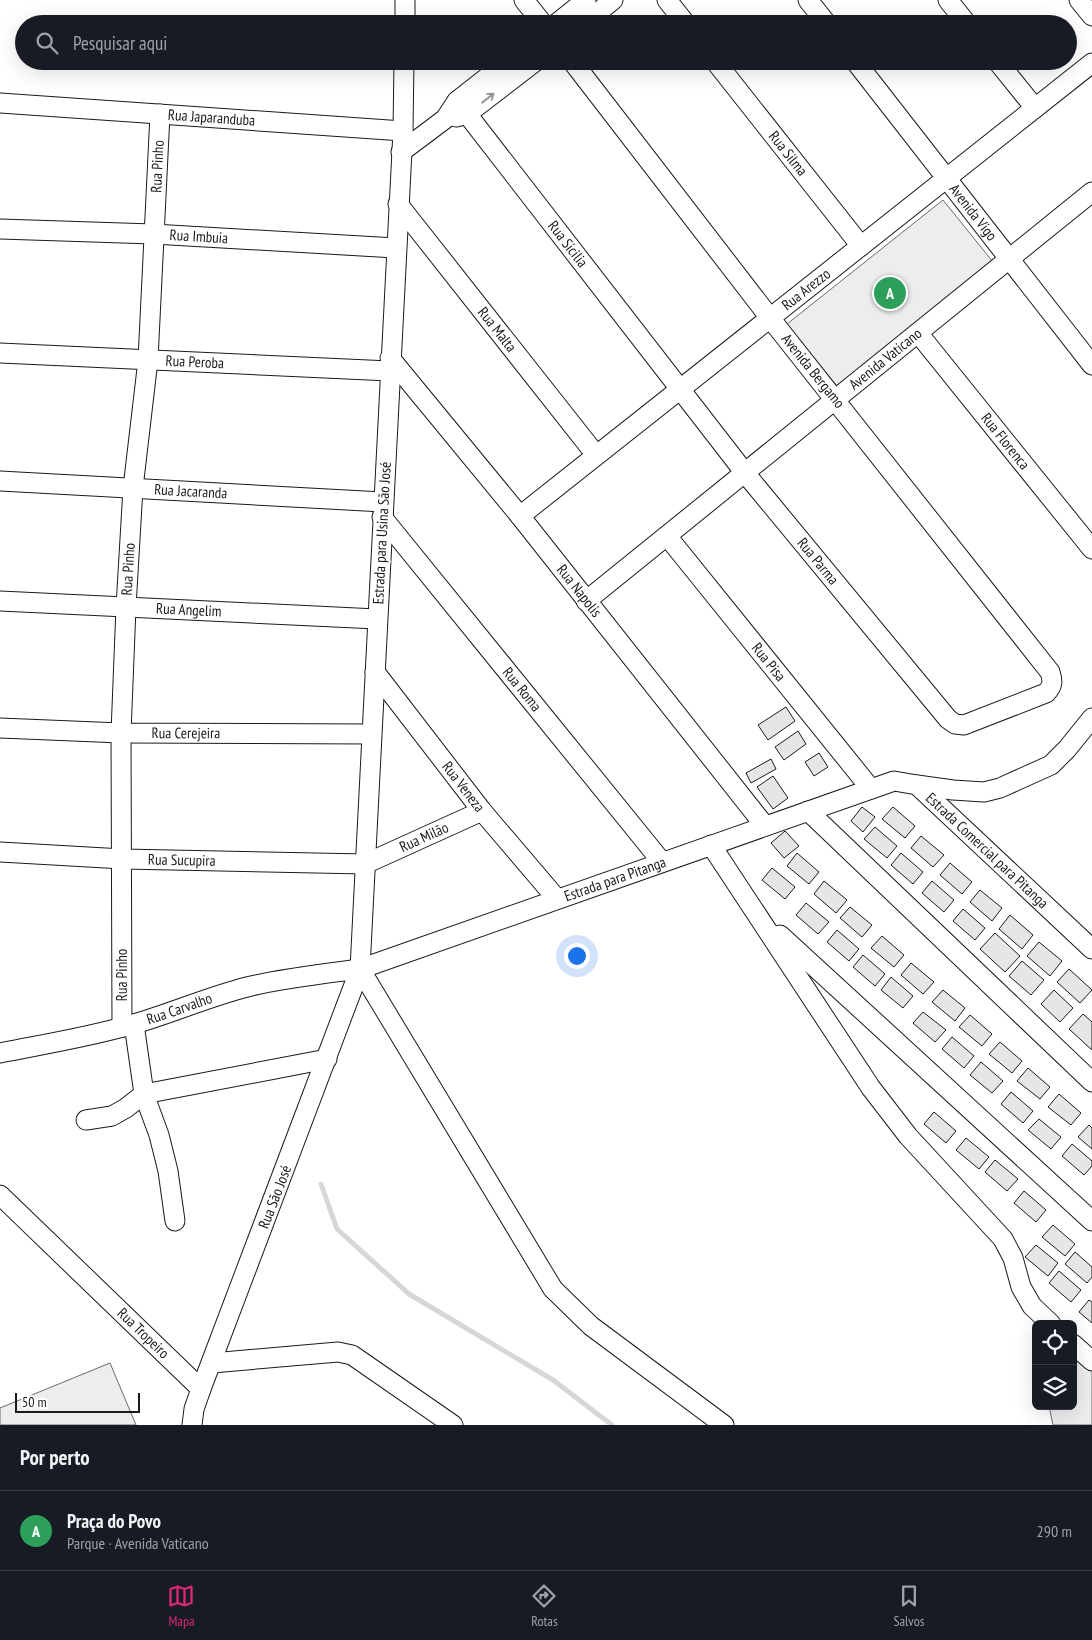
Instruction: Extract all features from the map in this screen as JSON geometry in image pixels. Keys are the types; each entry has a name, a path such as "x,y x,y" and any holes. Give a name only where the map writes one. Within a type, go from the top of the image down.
{"street":[{"path":"405,0 405,15"},
{"path":"524,0 536,15"},
{"path":"567,15 586,0"},
{"path":"595,15 613,0"},
{"path":"667,0 679,15"},
{"path":"808,0 819,15"},
{"path":"948,0 960,15"},
{"path":"1080,0 1092,16"},
{"name":"Rua Arezzo","path":"520,516 1092,63"},
{"path":"401,152 404,70"},
{"path":"462,108 499,70"},
{"path":"401,152 445,119 522,70"},
{"name":"Avenida Bergamo","path":"579,70 770,318 1050,672 1053,680 1052,688 1046,693 964,725"},
{"name":"Rua Silma","path":"722,70 861,246"},
{"name":"Avenida Vigo","path":"862,70 1092,364"},
{"path":"1004,70 1035,108"},
{"name":"Rua Japaranduba","path":"0,104 402,131"},
{"name":"Rua Sicilia","path":"462,108 679,389"},
{"name":"Rua Pinho","path":"160,114 148,360 133,488 126,607 121,733 122,859 128,1026 144,1094 159,1135 168,1171 175,1221"},
{"name":"Estrada para Usina São José","path":"360,969 401,152"},
{"name":"Avenida Vaticano","path":"586,601 1092,192"},
{"name":"Rua Malta","path":"398,204 596,456"},
{"name":"Rua Imbuia","path":"0,228 154,234 396,248"},
{"name":"Rua Florenca","path":"918,333 1092,548"},
{"name":"Rua Peroba","path":"0,353 148,360 390,364"},
{"name":"Rua Napolis","path":"390,364 520,516 765,826"},
{"name":"Rua Parma","path":"679,389 745,473 942,713 955,724 964,725"},
{"name":"Rua Jacaranda","path":"0,481 133,488 383,509"},
{"name":"Rua Roma","path":"383,509 662,862"},
{"name":"Rua Pisa","path":"666,536 871,788"},
{"name":"Rua Angelim","path":"0,601 377,619"},
{"name":"Rua Veneza","path":"375,672 482,812 557,899"},
{"path":"917,785 984,792 1000,788 1051,765 1067,749 1092,718"},
{"name":"Rua Cerejeira","path":"0,728 121,733 371,734"},
{"name":"Estrada Comercial para Pitanga","path":"871,788 894,781 917,785 1092,949"},
{"name":"Estrada para Pitanga","path":"360,969 871,788"},
{"path":"808,811 1092,1082"},
{"name":"Rua Milão","path":"365,864 482,812"},
{"path":"711,845 871,1088 908,1136 1003,1239 1013,1258 1021,1287 1032,1306 1047,1320"},
{"name":"Rua Sucupira","path":"0,852 122,859 365,864"},
{"path":"758,915 1092,1222"},
{"path":"360,969 553,1289 591,1326 724,1425"},
{"name":"Rua Carvalho","path":"0,1053 85,1037 128,1026 206,998 276,981 360,969"},
{"name":"Rua São José","path":"192,1425 194,1409 201,1388 360,969"},
{"path":"86,1120 112,1116 144,1094 327,1059"},
{"name":"Rua Tropeiro","path":"0,1195 201,1388"},
{"path":"1077,1348 1092,1362"},
{"path":"212,1362 338,1352 352,1355 453,1425"}],"shaded area":[{"path":"943,200 993,262 837,386 787,324"},
{"path":"1077,1354 1092,1368 1092,1425 1053,1425 1050,1410 1077,1410"},
{"path":"110,1363 136,1425 0,1425 0,1408"}],"building":[{"path":"786,707 795,721 768,740 758,725"},
{"path":"798,731 806,744 784,760 775,747"},
{"path":"819,753 828,767 814,776 805,762"},
{"path":"771,759 776,769 751,783 746,773"},
{"path":"773,776 788,798 773,809 757,787"},
{"path":"862,807 875,817 863,832 851,821"},
{"path":"893,807 915,826 905,838 882,819"},
{"path":"875,827 897,846 887,858 864,839"},
{"path":"785,831 799,846 784,858 771,843"},
{"path":"921,836 944,855 933,867 911,848"},
{"path":"797,853 819,872 809,884 787,866"},
{"path":"901,853 923,872 913,884 891,865"},
{"path":"950,863 972,882 962,894 940,875"},
{"path":"772,868 795,887 785,899 762,880"},
{"path":"824,881 847,900 836,913 814,894"},
{"path":"932,881 954,900 944,912 922,893"},
{"path":"980,890 1002,908 992,921 970,902"},
{"path":"806,903 829,922 818,934 796,915"},
{"path":"850,907 872,925 862,937 840,918"},
{"path":"963,909 985,928 975,940 953,921"},
{"path":"1010,915 1033,935 1022,949 999,929"},
{"path":"837,930 859,949 849,961 827,942"},
{"path":"995,933 1020,956 1005,972 980,949"},
{"path":"882,936 904,955 894,967 871,948"},
{"path":"1039,942 1062,961 1050,976 1027,956"},
{"path":"863,955 885,974 875,986 853,967"},
{"path":"1022,961 1044,980 1031,995 1009,976"},
{"path":"911,963 934,982 923,994 901,975"},
{"path":"1069,969 1092,990 1080,1003 1057,982"},
{"path":"891,977 913,996 903,1008 881,990"},
{"path":"943,990 965,1008 955,1021 932,1002"},
{"path":"1054,990 1073,1008 1060,1022 1041,1004"},
{"path":"923,1012 946,1030 935,1042 913,1023"},
{"path":"1083,1014 1092,1022 1092,1050 1069,1029"},
{"path":"970,1015 992,1034 982,1046 959,1027"},
{"path":"952,1037 974,1056 964,1068 942,1049"},
{"path":"1000,1042 1022,1061 1012,1073 989,1054"},
{"path":"981,1062 1003,1081 992,1093 970,1075"},
{"path":"1028,1068 1050,1087 1040,1099 1017,1081"},
{"path":"1011,1092 1033,1111 1023,1123 1001,1104"},
{"path":"1059,1094 1081,1113 1071,1125 1048,1107"},
{"path":"934,1112 956,1131 946,1143 924,1124"},
{"path":"1039,1119 1061,1137 1051,1149 1028,1130"},
{"path":"1089,1125 1092,1128 1092,1149 1078,1137"},
{"path":"966,1138 989,1157 979,1169 956,1150"},
{"path":"1072,1144 1092,1161 1092,1166 1084,1175 1062,1156"},
{"path":"995,1160 1018,1179 1007,1191 985,1172"},
{"path":"1024,1191 1046,1210 1036,1222 1014,1203"},
{"path":"1053,1225 1075,1244 1065,1256 1042,1237"},
{"path":"1036,1245 1058,1263 1048,1276 1025,1257"},
{"path":"1075,1252 1092,1267 1092,1277 1087,1283 1065,1264"},
{"path":"1059,1271 1081,1290 1071,1302 1049,1283"},
{"path":"1089,1300 1092,1302 1092,1323 1079,1312"}],"waterway":[{"path":"321,1184 337,1229 409,1294 553,1380 612,1425"}],"place":[{"name":"Praça do Povo","path":"890,293"}]}
